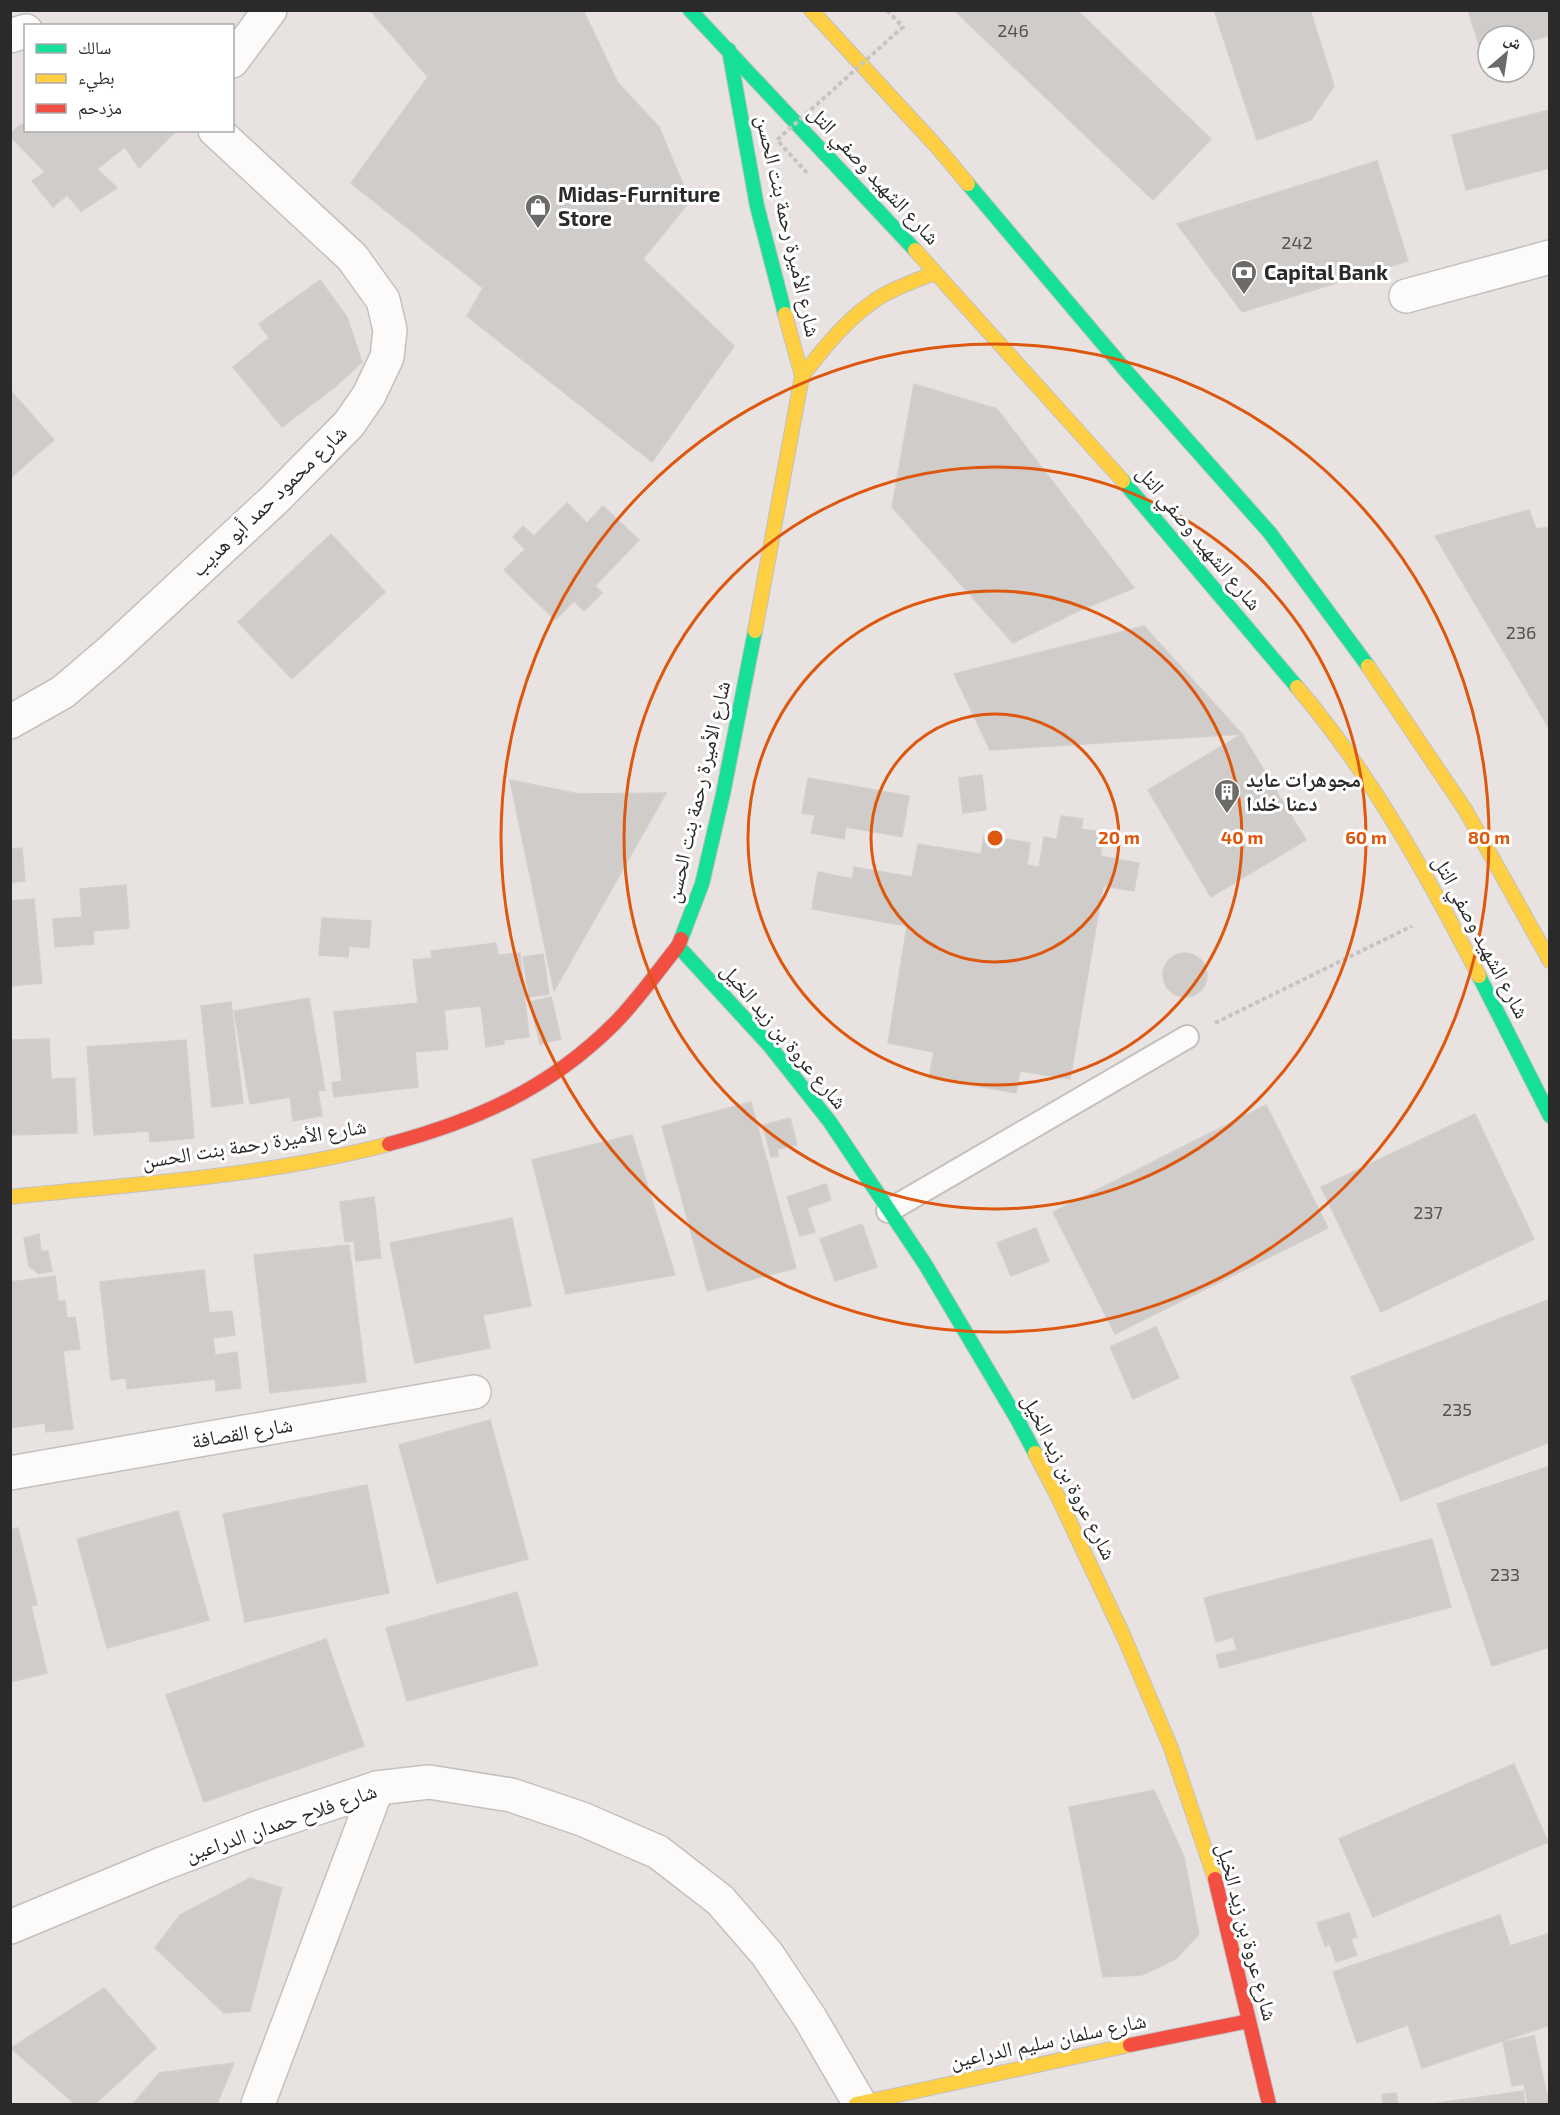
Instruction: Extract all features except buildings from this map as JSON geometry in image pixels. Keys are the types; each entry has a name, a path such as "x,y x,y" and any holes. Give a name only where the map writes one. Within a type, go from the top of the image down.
{"street":[{"path":"234,58 270,10"},
{"name":"شارع الشهيد وصفي التل","path":"690,10 872,202 1096,449 1316,708 1380,799 1445,910 1550,1116"},
{"path":"811,10 938,148 1127,372 1270,533 1375,675 1466,811 1546,947"},
{"path":"837,21 842,42"},
{"name":"شارع الأميرة رحمة بنت الحسن","path":"10,1197 227,1174 307,1161 437,1131 498,1106 552,1076 614,1024 678,946 692,916 702,884 723,794 802,376 757,206 729,50"},
{"name":"شارع محمود حمد أبو هديب","path":"10,723 63,692 111,651 299,476 349,424 369,395 387,357 390,330 383,300 352,257 217,132"},
{"path":"1406,296 1550,257"},
{"name":"شارع الأميرة رحمة بنت الحسن","path":"802,376 840,330 860,311 881,297 935,273"},
{"name":"شارع عروة بن زيد الخيل","path":"678,946 743,1015 796,1077 830,1122 925,1264 1017,1419 1063,1507 1124,1636 1171,1748 1216,1883 1269,2104"},
{"name":"شارع القصافة","path":"10,1473 474,1392"},
{"name":"شارع فلاح حمدان الدراعين","path":"10,1927 162,1864 257,1828 377,1788 429,1782 511,1795 582,1819 658,1852 720,1900 767,1954 810,2018 858,2104"},
{"path":"258,2104 377,1788"},
{"name":"شارع سلمان سليم الدراعين","path":"858,2104 1060,2059 1249,2021"}],"lane":[{"path":"888,1211 1187,1037"}],"path":[{"path":"807,173 777,140 903,27 887,10"},
{"path":"1187,1037 1445,910"}],"traffic: fast":[{"path":"690,10 915,250"},
{"path":"729,50 757,206 785,314"},
{"path":"968,184 1127,372 1270,533 1368,666"},
{"path":"1123,481 1297,687"},
{"path":"681,939 702,884 723,794 755,631"},
{"path":"678,946 769,1045 830,1122 925,1264 1035,1453"},
{"path":"1479,976 1550,1116"}],"traffic: slow":[{"path":"811,10 938,148 968,184"},
{"path":"915,250 1123,481"},
{"path":"802,376 838,333 868,305 893,290 935,273"},
{"path":"755,631 802,376 785,314"},
{"path":"1368,666 1466,811 1550,961"},
{"path":"1297,687 1349,755 1396,826 1479,976"},
{"path":"10,1197 201,1178 296,1164 389,1144"},
{"path":"1035,1453 1124,1637 1171,1748 1215,1879"},
{"path":"856,2104 1130,2045"}],"traffic: jam":[{"path":"389,1144 481,1113 509,1100 564,1067 614,1024 639,996 681,939"},
{"path":"1215,1879 1269,2104"},
{"path":"1130,2045 1249,2021"}],"place":[{"name":"Midas-Furniture Store","path":"538,230"},
{"name":"Capital Bank","path":"1244,296"},
{"name":"مجوهرات عايد دعنا خلدا","path":"1227,815"}]}
